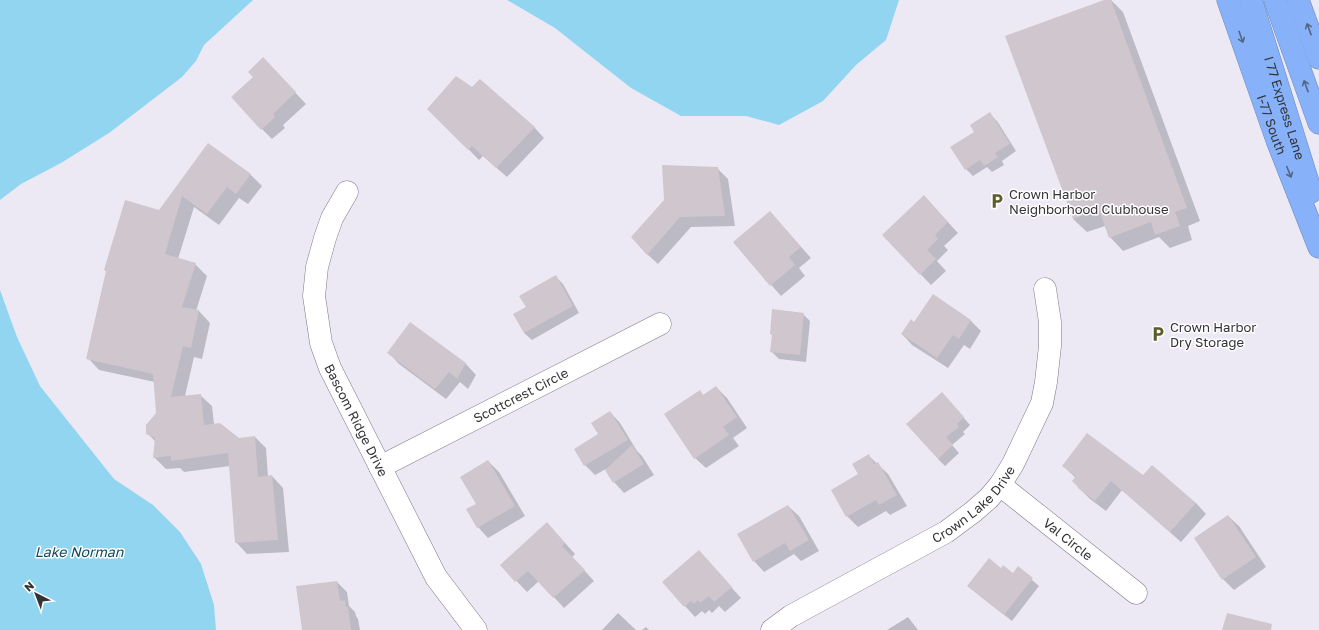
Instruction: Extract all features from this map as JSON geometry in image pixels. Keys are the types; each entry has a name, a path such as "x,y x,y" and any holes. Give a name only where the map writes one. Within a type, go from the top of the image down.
{"highway":[{"name":"I-77 South","path":"1228,0 1277,140 1319,247"},
{"name":"I 77 Express Lane","path":"1251,0 1319,216"},
{"name":"I 77 Express Lane","path":"1275,0 1319,123"},
{"path":"1298,0 1319,58"}],"street":[{"name":"Bascom Ridge Drive","path":"347,192 332,218 316,267 314,296 321,343 330,368 436,577 476,630"},
{"name":"Crown Lake Drive","path":"772,630 791,616 946,532 973,512 989,498 1000,485 1013,464 1042,403 1050,346 1050,322 1045,289"},
{"name":"Scottcrest Circle","path":"380,467 660,324"},
{"name":"Val Circle","path":"1000,485 1136,593"}],"water":[{"path":"0,0 253,0 204,45 196,61 182,77 109,133 61,163 21,184 0,200"},
{"path":"507,0 899,0 886,40 856,65 823,101 779,125 746,116 681,116 631,88 555,28"},
{"name":"Lake Norman","path":"0,290 17,337 40,386 114,479 153,505 180,532 201,564 214,605 216,630 0,630"}],"building":[{"path":"1104,0 1111,0 1187,208 1175,212 1180,226 1155,235 1151,222 1109,238 1099,210 1073,219 1005,36"},
{"path":"263,57 296,92 273,114 275,117 261,130 231,97 253,77 248,72"},
{"path":"456,76 472,87 480,79 535,127 496,168 472,146 468,150 427,109"},
{"path":"990,112 1010,144 995,153 998,157 984,166 980,160 965,170 950,147 974,132 970,125"},
{"path":"208,143 251,174 236,194 227,187 207,214 182,196 165,254 196,263 182,307 199,310 191,348 183,346 171,397 201,394 204,425 220,423 239,438 255,436 258,477 272,475 278,540 235,543 228,453 171,461 171,456 153,458 155,438 146,434 146,425 156,413 153,374 86,359 106,271 104,270 125,200 159,210"},
{"path":"662,165 718,167 725,216 680,217 647,255 631,237 664,200"},
{"path":"924,195 948,222 935,235 938,239 927,250 936,259 920,275 882,235"},
{"path":"770,211 801,247 789,257 795,265 770,286 733,242"},
{"path":"556,275 573,306 524,333 513,314 526,307 519,296"},
{"path":"933,294 971,320 959,339 953,335 937,358 901,334 911,319 914,322"},
{"path":"772,309 804,313 800,355 770,352 772,335 770,334"},
{"path":"410,322 466,363 457,379 449,372 435,389 387,353"},
{"path":"716,386 737,417 723,427 729,435 694,459 664,414 700,390 703,395"},
{"path":"942,392 964,417 957,424 959,427 946,437 953,445 938,459 906,424"},
{"path":"610,411 628,440 584,466 574,449 598,434 591,423"},
{"path":"1087,433 1143,475 1152,465 1196,503 1170,532 1111,481 1095,501 1078,488 1072,481 1076,476 1062,466"},
{"path":"632,445 644,464 613,483 605,470"},
{"path":"869,454 874,464 878,462 897,495 879,505 876,500 846,517 831,490 858,474 852,464"},
{"path":"488,460 515,506 477,528 466,509 476,504 460,477"},
{"path":"788,505 809,540 790,551 785,543 753,562 737,534"},
{"path":"1228,515 1256,557 1222,580 1194,538"},
{"path":"547,522 565,543 562,546 585,570 553,598 528,571 515,582 500,565"},
{"path":"699,550 732,587 714,602 709,596 700,603 698,600 694,604 691,601 684,607 662,582"},
{"path":"989,558 1001,568 1003,565 1013,573 1018,566 1033,578 1004,615 967,586"},
{"path":"337,581 340,601 345,600 346,607 348,607 351,630 302,630 296,586"},
{"path":"1227,613 1272,624 1271,630 1222,630"}],"place":[{"name":"Crown Harbor Neighborhood Clubhouse","path":"997,201"},
{"name":"Crown Harbor Dry Storage","path":"1158,334"}]}
